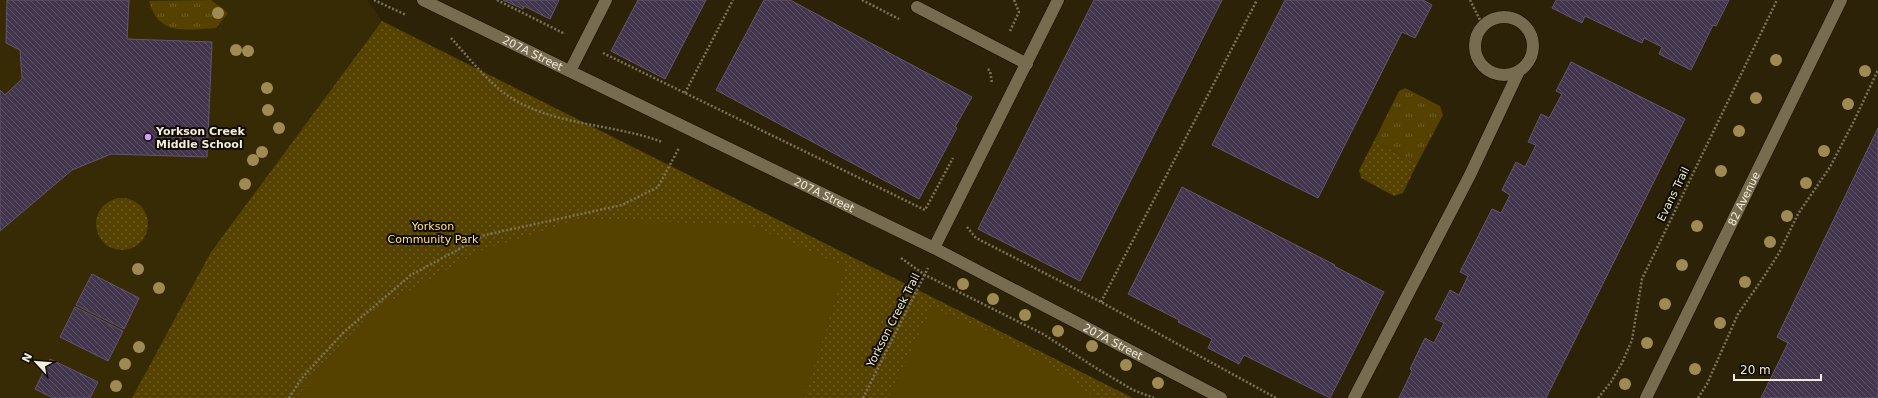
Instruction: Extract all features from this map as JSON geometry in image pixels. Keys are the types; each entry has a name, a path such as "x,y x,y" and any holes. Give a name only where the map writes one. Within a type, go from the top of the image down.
{"street":[{"name":"207A Street","path":"423,0 934,248 1221,398"},
{"path":"570,71 606,0"},
{"path":"934,248 1058,0"},
{"name":"82 Avenue","path":"1646,398 1841,0"},
{"path":"917,7 1027,64"},
{"path":"1354,398 1470,175 1518,71 1526,64 1531,56 1533,46 1532,36 1527,28 1519,21 1510,18 1500,17 1491,20 1483,26 1478,33 1475,42 1475,52 1478,60 1484,67 1501,75 1518,71"}],"path":[{"path":"374,0 410,16"},
{"path":"733,0 685,93 925,210 955,155"},
{"path":"862,0 905,22"},
{"path":"1101,302 1257,0"},
{"path":"1470,0 1483,26"},
{"name":"Evans Trail","path":"1598,398 1611,382 1622,363 1632,340 1642,280 1665,227 1777,0"},
{"path":"445,33 495,85 522,104 555,117 633,133 667,144"},
{"path":"986,67 990,71 992,85"},
{"path":"1698,398 1707,384 1738,314 1765,276 1798,214 1830,167 1878,70"},
{"path":"290,398 301,379 344,332 411,275 485,235 622,205 658,187 680,148 673,146"},
{"path":"966,221 968,228 976,238 1101,302 1276,398"},
{"name":"Yorkson Creek Trail","path":"863,398 925,275 934,248"},
{"path":"901,257 925,275 1043,334 1133,390 1154,398"}],"shaded area":[{"name":"Yorkson Creek Middle School","path":"0,0 367,0 382,21 211,252 132,398 0,398"}],"green space":[{"path":"211,0 228,13 216,28 194,30 184,30 166,25 159,20 153,12 149,1"},
{"name":"Yorkson Community Park","path":"382,21 1133,398 132,398 211,252"},
{"path":"1405,88 1440,106 1443,115 1417,164 1374,141 1399,91"},
{"path":"1374,141 1417,164 1403,193 1394,196 1361,178 1359,170"},
{"path":"122,198 136,202 144,210 148,224 144,238 136,246 122,250 108,246 100,238 96,224 100,210 108,202"},
{"path":"580,219 750,225 846,267 804,398 295,398 370,313 482,250"},
{"path":"932,308 984,329 1041,359 1096,398 888,398"}],"building":[{"path":"7,0 129,0 127,39 212,42 207,157 111,154 72,170 0,231 0,90 5,95 22,79 20,50 6,43"},
{"path":"503,0 559,0 550,19 524,6 523,9"},
{"path":"638,0 706,0 665,79 611,51"},
{"path":"764,0 790,0 972,97 955,127 957,128 919,199 716,90"},
{"path":"1094,0 1222,0 1080,281 978,229"},
{"path":"1285,0 1423,0 1432,5 1415,38 1402,32 1318,198 1212,145"},
{"path":"1556,0 1729,0 1716,26 1713,25 1691,70 1659,54 1662,47 1644,38 1642,43 1585,16 1582,23 1552,8"},
{"path":"1571,62 1685,119 1546,398 1399,398 1412,371 1410,369 1425,338 1434,343 1444,323 1435,319 1450,290 1459,295 1468,276 1460,272 1492,209 1501,213 1510,195 1502,190 1516,162 1525,167 1536,145 1528,142 1541,114 1549,118 1562,94 1556,91"},
{"path":"1878,128 1878,398 1761,398 1788,343 1777,337"},
{"path":"1182,187 1335,265 1334,266 1384,292 1330,398 1244,355 1239,364 1208,348 1212,339 1128,294"},
{"path":"92,274 139,298 124,329 76,305"},
{"path":"75,307 123,331 108,361 60,337"},
{"path":"50,359 98,382 90,398 53,398 35,389"}],"place":[{"name":"Yorkson Creek Middle School","path":"148,137"}]}
